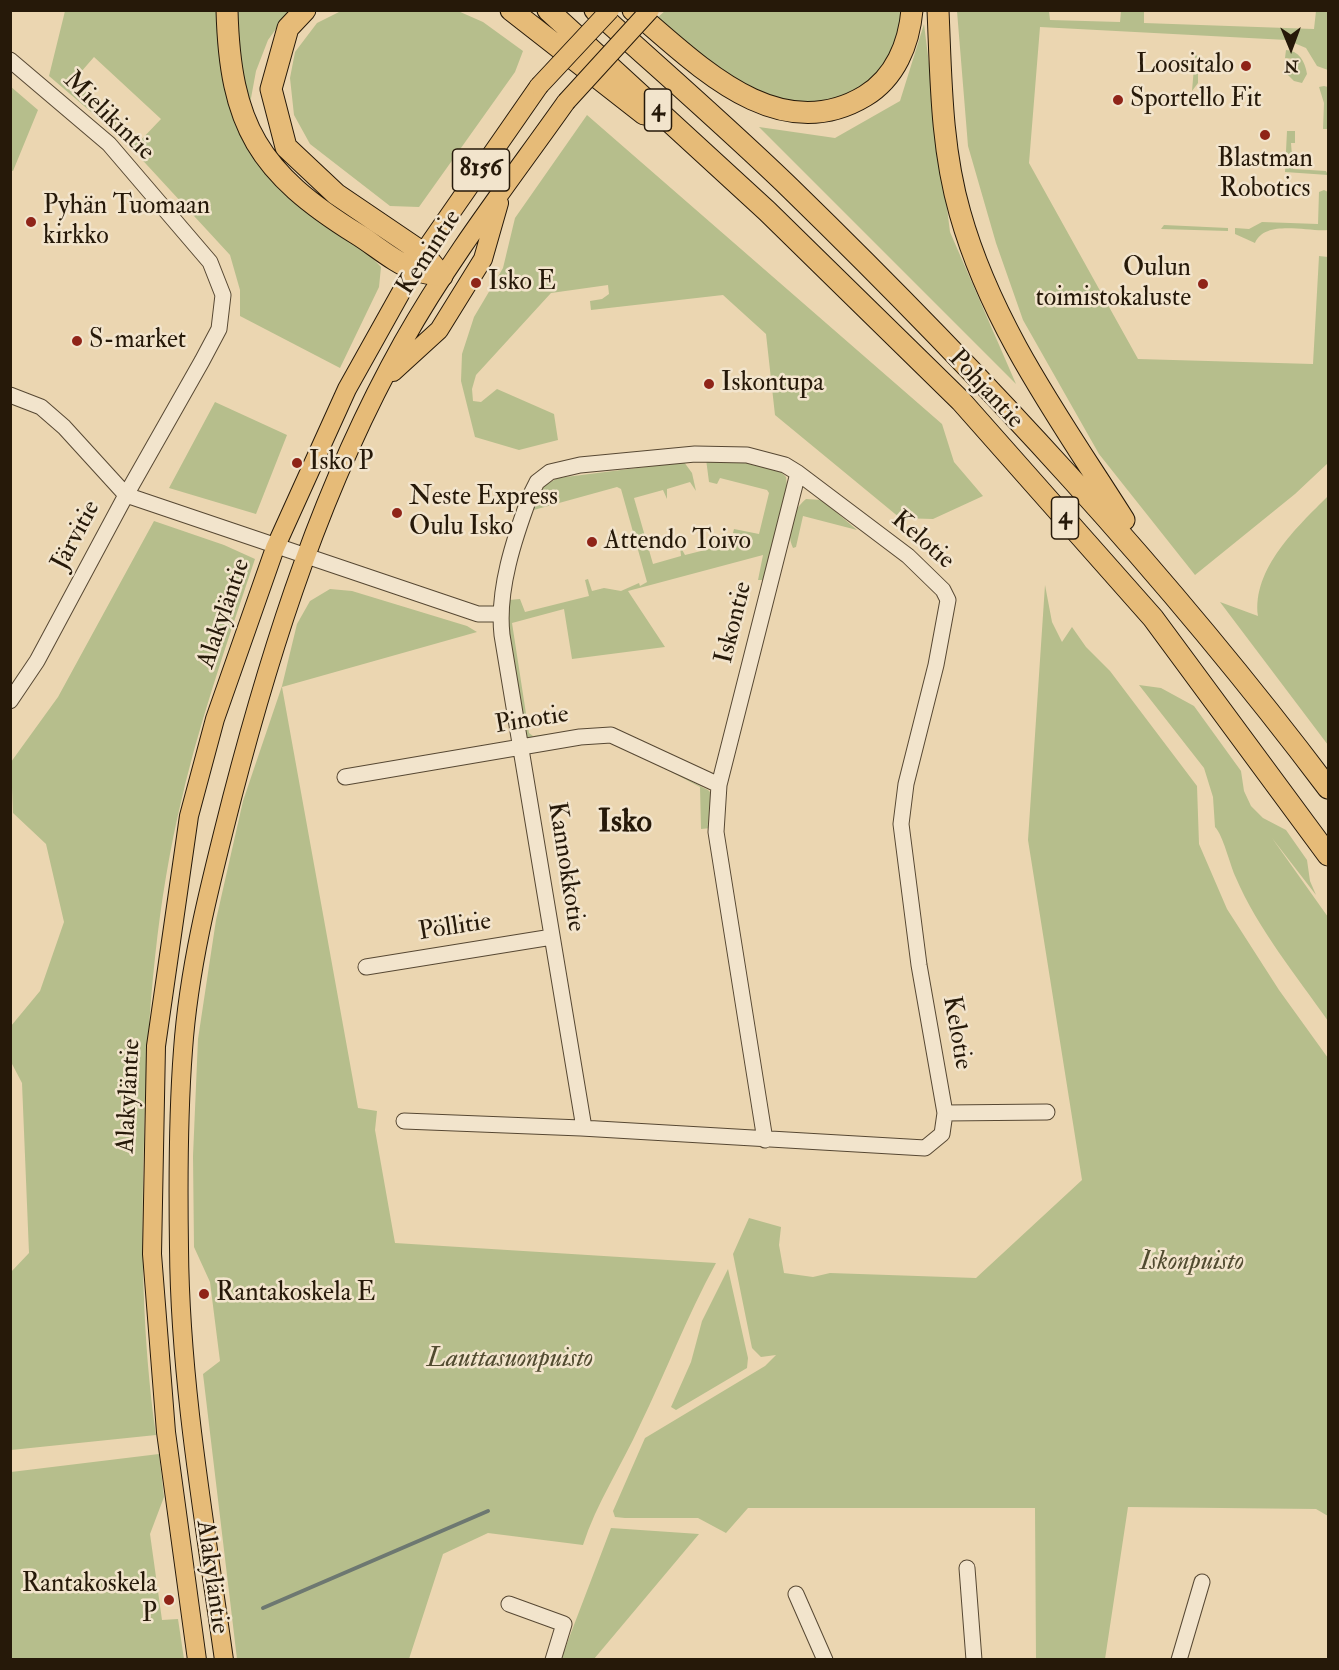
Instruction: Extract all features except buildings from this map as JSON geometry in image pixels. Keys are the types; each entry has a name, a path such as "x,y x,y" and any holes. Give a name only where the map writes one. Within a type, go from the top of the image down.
{"highway":[{"path":"227,10 232,82 249,131 266,158 292,188 313,205 442,276"},
{"path":"305,10 288,28 271,89 286,147 336,194 418,262"},
{"path":"511,10 767,211"},
{"name":"Pohjantie","path":"548,10 767,211 961,401 1153,618 1329,855"},
{"name":"Pohjantie","path":"595,10 789,187 987,386 1162,579 1329,788"},
{"path":"633,10 701,68 730,89 763,105 804,112 831,110 857,101 877,89 890,75 904,47 910,31 912,10"},
{"path":"938,10 947,150 960,213 979,267 1013,343 1044,397 1162,579"}],"main road":[{"name":"Kemintie","path":"275,548 347,389 418,262 539,86 610,10"},
{"name":"Kemintie","path":"305,557 355,436 442,276 566,102 650,10"},
{"path":"383,381 439,330 483,259 503,190"},
{"name":"Alakyläntie","path":"197,1659 156,1335 152,1254 156,1046 189,816 215,719 275,548"},
{"name":"Alakyläntie","path":"224,1659 193,1431 184,1334 179,1252 183,1046 202,914 258,695 305,557"}],"street":[{"name":"Mielikintie","path":"10,60 109,144 210,262 223,295 219,329 126,495"},
{"path":"10,396 41,407 64,427 126,495"},
{"path":"305,557 478,614 500,614 526,506 537,482 550,472 580,465 703,454 747,455 785,465 798,473"},
{"name":"Iskontie","path":"765,1140 717,847 719,785 798,473"},
{"name":"Kelotie","path":"404,1121 584,1128 926,1148 942,1134 945,1113 920,965 901,824 906,784 936,665 948,600 943,590 908,556 798,473"},
{"name":"Järvitie","path":"10,701 37,661 126,495 305,557"},
{"name":"Kannokkotie","path":"500,614 584,1128"},
{"name":"Pinotie","path":"345,777 590,736 611,735 719,785"},
{"name":"Pöllitie","path":"366,967 552,938"},
{"path":"945,1113 1047,1112"},
{"path":"967,1568 974,1659"},
{"path":"1179,1659 1202,1582"},
{"path":"796,1594 825,1659"},
{"path":"509,1604 564,1624 553,1659"}],"green space":[{"path":"666,10 904,11 903,31 872,84 830,104 792,104 733,82 657,18"},
{"path":"65,11 220,11 232,110 381,267 379,287 340,368 240,316 240,290 230,255 123,139 129,132 140,141 161,119 94,57 74,80 116,119 116,124 111,129 49,76"},
{"path":"236,11 289,11 268,40 256,71 249,109 241,91"},
{"path":"341,11 458,11 483,22 523,51 515,72 419,207 390,206 310,144 294,115 290,78 295,52 317,23"},
{"path":"957,11 1049,11 1050,20 1120,22 1121,11 1144,11 1144,23 1314,29 1316,11 1328,11 1328,70 1317,66 1306,48 1287,40 1040,27 1029,163 1138,359 1313,364 1319,256 1328,257 1328,463 1295,494 1195,575 1099,454 1023,320 996,243 968,146"},
{"path":"924,24 950,232 1016,384 759,127 835,138 900,101"},
{"path":"1286,50 1298,55 1305,65 1307,74 1302,83 1294,81 1287,74 1295,73 1295,59 1285,58"},
{"path":"1195,55 1198,56 1198,83 1192,91"},
{"path":"10,86 38,110 13,171 10,170"},
{"path":"1319,87 1328,87 1328,129 1323,129 1324,103"},
{"path":"587,115 942,424 954,462 983,496 933,519 900,518 775,415 766,334 723,295 591,310 590,301 602,299 609,294 608,285 551,293 476,375 472,389 473,401 481,402 497,389 554,414 558,440 519,450 475,437 461,381 462,354 474,317 503,268 515,218"},
{"path":"1287,131 1295,131 1295,143 1291,143 1293,169 1326,171 1328,175 1285,172"},
{"path":"1324,190 1328,192 1328,230 1277,229 1260,236 1255,243 1235,234 1235,228 1249,229 1262,222 1318,224 1319,192"},
{"path":"1164,225 1228,228 1228,231 1161,229"},
{"path":"215,402 287,435 256,514 169,488"},
{"path":"706,459 760,463 771,466 786,477 787,487 764,580 758,580 763,555 628,591 665,647 572,659 564,609 512,623 529,733 533,736 557,733 529,739 526,737 507,625 509,600 520,599 525,612 589,596 585,580 588,579 592,591 604,588 621,591 647,582 621,489 617,487 530,511 543,486 558,478 684,462 692,473 696,491 690,482 667,489 667,499 663,490 634,498 653,564 681,556 680,546 685,555 709,549 709,539 713,548 722,545 720,537 735,541 737,534 733,533 734,529 759,534 769,493 767,490 720,478 717,484 709,482"},
{"path":"1328,496 1328,745 1220,602 1258,616 1258,599 1269,566 1291,535"},
{"path":"806,499 822,500 857,530 803,516 796,547 793,548 790,534 791,521 797,509"},
{"path":"154,521 224,545 255,559 194,750 170,855 157,936 147,1058 143,1214 145,1325 156,1435 11,1450 11,1272 29,1253 22,1083 11,1062 11,1026 40,991 64,922 46,844 13,813 11,762 58,697"},
{"name":"Iskonpuisto","path":"1045,585 1052,622 1062,642 1072,627 1086,647 1110,671 1197,786 1199,844 1227,909 1279,990 1328,1058 1328,1516 1316,1509 1128,1507 1105,1659 1036,1659 1035,1508 748,1508 726,1533 698,1518 625,1518 615,1517 613,1511 645,1438 765,1366 776,1355 761,1357 752,1348 733,1254 749,1218 781,1227 779,1245 784,1273 813,1277 830,1273 976,1278 1082,1180 1028,840"},
{"name":"Lauttasuonpuisto","path":"330,589 352,591 467,626 477,632 282,687 358,1108 377,1111 375,1130 395,1243 716,1263 650,1405 602,1500 583,1545 488,1533 443,1554 409,1659 237,1659 203,1374 220,1361 210,1282 194,1247 193,1156 198,1039 216,920 243,801 282,686 297,624 310,601"},
{"path":"1139,685 1161,688 1194,706 1241,771 1244,791 1251,806 1263,818 1286,830 1307,860 1310,881 1316,895 1272,838 1328,917 1328,1021 1278,951 1245,897 1215,827 1213,797 1204,768"},
{"path":"614,742 708,790 712,794 711,828 701,829 700,787"},
{"path":"728,1269 748,1358 747,1368 676,1410 671,1407 691,1362 702,1321"},
{"path":"159,1454 164,1497 150,1534 162,1620 178,1619 184,1659 11,1659 11,1472"},
{"path":"611,1528 699,1534 594,1659 561,1659"}],"waterway":[{"path":"263,1608 488,1511"}],"place":[{"name":"Loositalo","path":"1246,66"},
{"name":"Sportello Fit","path":"1118,100"},
{"name":"Blastman Robotics","path":"1265,135"},
{"name":"Pyhän Tuomaan kirkko","path":"31,222"},
{"name":"Isko E","path":"476,283"},
{"name":"Oulun toimistokaluste","path":"1203,284"},
{"name":"S-market","path":"77,341"},
{"name":"Iskontupa","path":"709,384"},
{"name":"Isko P","path":"297,463"},
{"name":"Neste Express Oulu Isko","path":"397,513"},
{"name":"Attendo Toivo","path":"592,542"},
{"name":"Rantakoskela E","path":"204,1294"},
{"name":"Rantakoskela P","path":"169,1600"}],"district":[{"name":"Isko","path":"625,824"}]}
